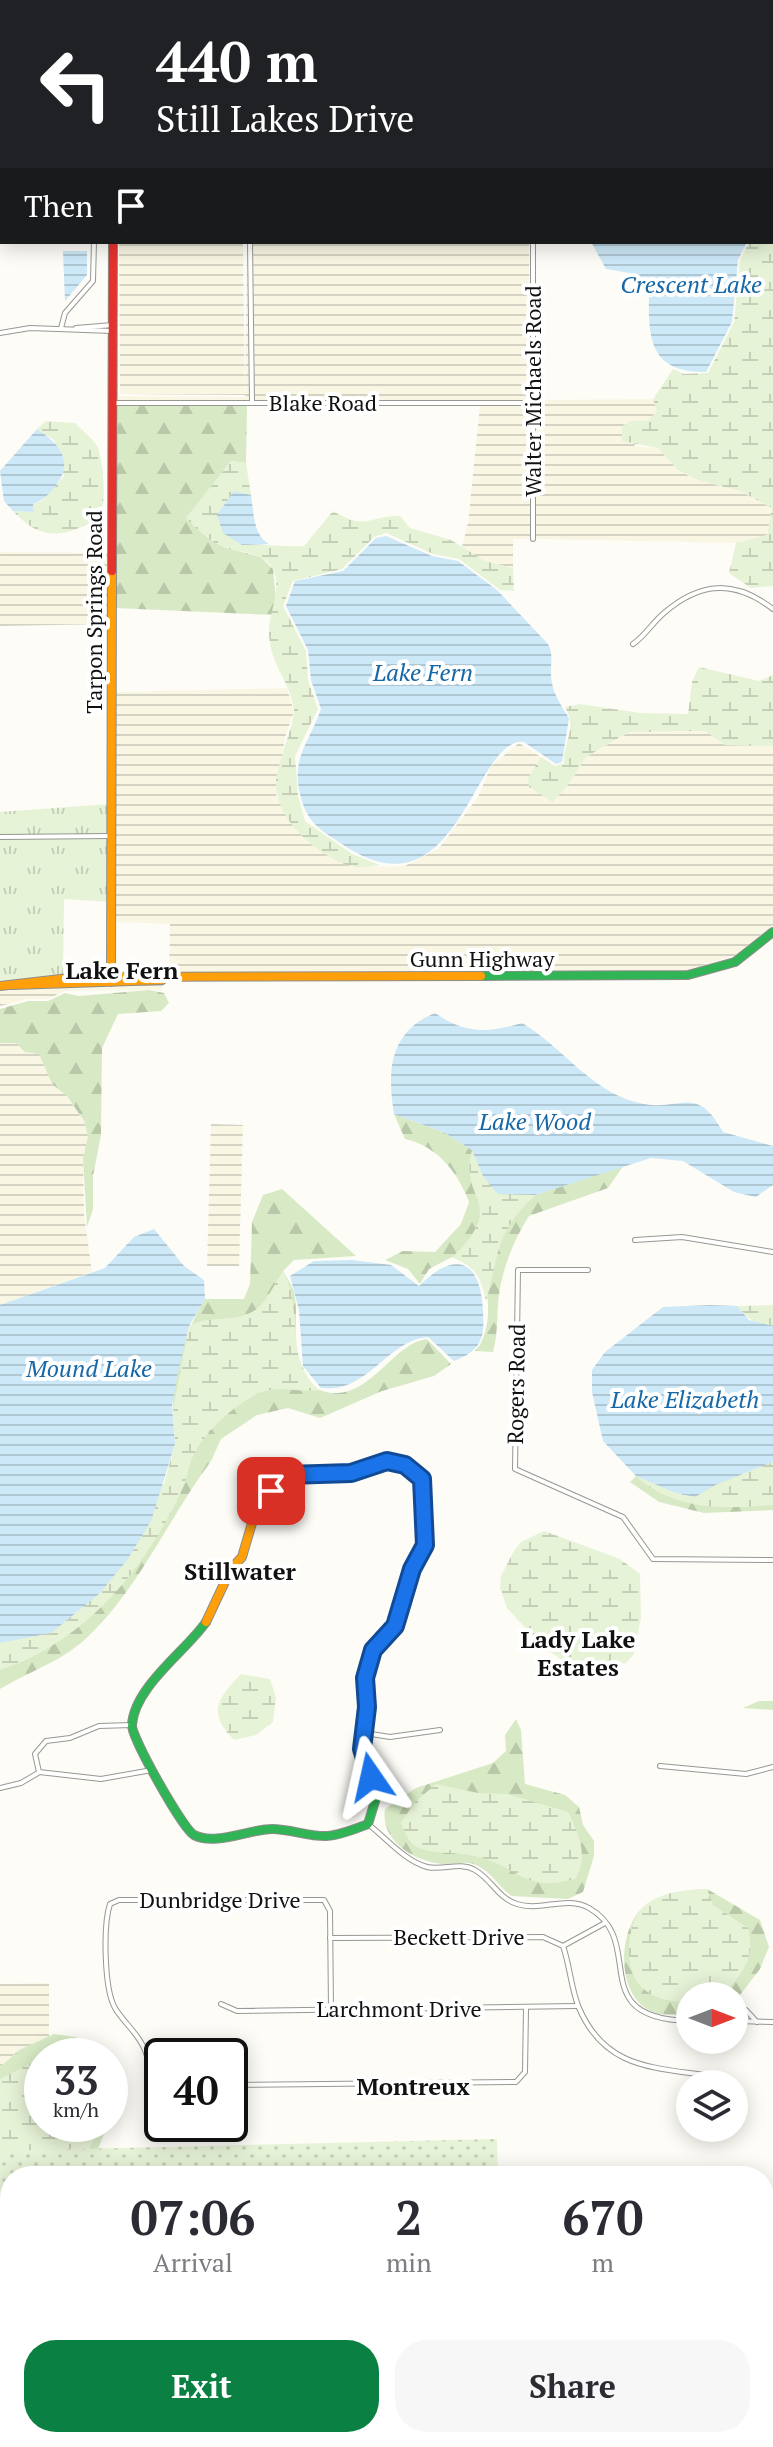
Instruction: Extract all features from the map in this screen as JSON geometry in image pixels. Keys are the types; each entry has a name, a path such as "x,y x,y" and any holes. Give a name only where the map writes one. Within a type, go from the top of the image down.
{"main road":[{"name":"Tarpon Springs Road","path":"111,980 113,244"},
{"name":"Gunn Highway","path":"0,986 111,980 688,975 723,969 763,944 773,932"},
{"path":"763,944 773,943"},
{"path":"387,1461 405,1465 422,1479 425,1545 412,1569 395,1626 373,1650 367,1666 362,1749 376,1798 368,1824 326,1836 273,1829 209,1838 193,1835 172,1810 163,1785 136,1745 132,1725 144,1696 165,1664 204,1625 231,1569 242,1557 255,1513 280,1480 302,1473 351,1473 387,1461"}],"street":[{"path":"61,328 65,313 93,281 94,244"},
{"path":"250,244 252,403"},
{"name":"Walter Michaels Road","path":"533,244 533,539"},
{"path":"0,333 21,328 91,325 113,328"},
{"path":"91,325 91,332"},
{"path":"76,328 91,332 113,328"},
{"name":"Blake Road","path":"112,403 533,403"},
{"path":"633,644 676,603 715,588 736,587 773,609"},
{"path":"0,837 111,836"},
{"path":"635,1240 682,1237 773,1252"},
{"name":"Rogers Road","path":"588,1270 518,1270 515,1469 623,1517 653,1559 773,1560"},
{"path":"39,1772 35,1754 46,1741 70,1738 99,1726 132,1725"},
{"path":"365,1733 390,1737 440,1730"},
{"path":"660,1766 746,1774 773,1767"},
{"path":"0,1788 21,1783 39,1772 101,1779 152,1770"},
{"path":"368,1824 412,1860 429,1867 456,1865 475,1869 501,1896 520,1906 566,1902 589,1907 605,1923 616,1943 628,1998 642,2014 676,2020"},
{"name":"Dunbridge Drive","path":"144,2048 108,1995 110,1904 119,1900 321,1899 329,1908 331,2010"},
{"path":"605,1923 563,1946 578,2006 593,2033 614,2054 635,2065 676,2071"},
{"name":"Beckett Drive","path":"330,1938 543,1937 563,1946"},
{"name":"Larchmont Drive","path":"221,2004 237,2011 578,2006"},
{"path":"248,2085 516,2082 525,2072 526,2009"},
{"path":"748,2012 757,2022"},
{"path":"748,2022 773,2022"}],"shaded area":[{"path":"116,244 118,396 245,397 247,244 249,400 115,400"},
{"path":"119,244 243,244 245,395 120,394"},
{"path":"253,244 529,244 530,400 255,400"},
{"path":"653,399 658,411 634,446 658,448 678,470 697,480 740,491 772,508 767,535 736,543 536,539 536,400"},
{"path":"480,406 530,406 530,539 513,539 513,568 485,561 462,547 468,523"},
{"path":"0,552 109,553 109,624 0,626"},
{"path":"287,688 294,712 285,737 276,797 352,867 405,866 439,848 478,797 491,766 519,743 541,757 528,778 569,784 586,757 629,732 706,731 725,745 773,746 773,925 734,956 687,970 169,976 170,924 115,922 115,692"},
{"path":"163,985 162,990 65,991 47,999 28,999 0,1006 0,989"},
{"path":"0,1043 16,1043 39,1053 52,1084 67,1096 84,1122 88,1136 83,1158 84,1214 92,1272 0,1305"},
{"path":"211,1124 243,1125 239,1266 207,1266"},
{"path":"49,1983 49,2037 24,2038 24,2048 0,2067 0,1984"}],"green space":[{"path":"748,244 773,244 773,586 751,588 729,573 736,543 767,535 772,508 740,491 697,480 678,470 658,448 622,441 622,426 631,421 648,421 657,411 653,399 673,369 684,374 708,373 734,322 740,260"},
{"path":"118,405 247,406 246,463 231,461 187,518 223,547 261,557 273,569 276,599 272,615 115,608"},
{"path":"46,421 75,423 93,440 99,452 104,491 100,515 85,526 69,532 51,533 35,529 13,511 34,512 33,504 42,501 64,476 54,440 37,429"},
{"path":"231,461 246,463 251,495 234,491 242,545 304,546 333,511 360,521 400,516 410,528 451,540 485,561 513,568 514,591 500,590 459,559 433,554 386,533 374,537 342,569 293,581 283,606 306,651 308,680 318,709 295,756 298,796 305,821 352,854 380,865 353,867 337,861 299,833 282,808 276,780 294,710 270,641 269,629 276,591 273,569 263,558 219,545 186,518"},
{"path":"699,667 759,681 773,675 773,746 725,745 705,731 629,732 586,757 553,802 529,787 528,778 541,757 555,766 564,763 570,728 565,707 580,704 640,713 688,714 692,682"},
{"path":"109,804 109,834 0,834 0,812"},
{"path":"0,839 109,839 109,902 64,899 63,975 0,983"},
{"path":"149,990 164,993 169,1003 161,1011 118,1014 102,1048 101,1135 93,1176 93,1209 87,1227 83,1158 88,1136 84,1121 67,1096 52,1084 39,1054 25,1052 16,1043 0,1043 0,1009 28,1001 48,1001 65,993 79,996"},
{"path":"394,1114 445,1133 472,1150 483,1176 535,1195 624,1165 608,1188 529,1216 511,1250 502,1278 493,1352 475,1351 487,1325 488,1303 484,1283 474,1269 452,1257 429,1269 420,1284 408,1269 385,1260 403,1251 435,1252 461,1224 469,1202 459,1180 445,1162 427,1148 405,1139"},
{"path":"472,1150 483,1176 498,1194 535,1195 505,1233 486,1301 476,1274 453,1257 478,1224 480,1212 469,1167"},
{"path":"282,1189 356,1256 294,1260 283,1271 291,1284 296,1305 298,1361 309,1383 320,1390 336,1393 351,1390 365,1383 402,1351 427,1339 451,1364 434,1376 382,1391 320,1418 288,1408 257,1415 221,1439 211,1461 135,1579 101,1624 72,1650 0,1689 0,1643 54,1631 98,1596 134,1551 160,1500 169,1473 176,1437 173,1395 186,1338 205,1299 244,1299 250,1284 252,1222 263,1195"},
{"path":"283,1271 293,1302 301,1363 319,1390 266,1390 229,1413 210,1431 196,1451 170,1515 133,1572 111,1597 60,1641 31,1658 0,1670 0,1643 11,1640 164,1484 175,1444 173,1410 189,1326 252,1312 265,1300"},
{"path":"773,1305 773,1326 753,1321 737,1306"},
{"path":"773,1462 773,1510 704,1513 659,1502 630,1482 636,1476 653,1482 743,1477"},
{"path":"773,1462 773,1505 718,1507 683,1502 667,1496 636,1476 695,1497 715,1485"},
{"path":"544,1531 620,1559 640,1574 641,1617 634,1654 626,1663 597,1665 562,1660 542,1646 507,1608 500,1588 501,1576 521,1542"},
{"path":"241,1674 270,1679 276,1697 273,1722 256,1735 234,1740 220,1721 218,1706"},
{"path":"759,1701 773,1701 773,1710 743,1708"},
{"path":"516,1719 521,1730 525,1784 565,1795 579,1807 583,1825 594,1841 594,1856 583,1892 568,1899 512,1896 489,1874 473,1864 442,1864 420,1858 393,1839 385,1820 385,1809 416,1788 493,1763 506,1751 505,1735"},
{"path":"436,1784 478,1793 507,1794 568,1812 579,1837 582,1854 575,1879 542,1883 485,1859 416,1846 401,1823 414,1803"},
{"path":"707,1889 760,1920 769,1947 760,1969 748,1985 748,1982 676,1982 676,2015 653,2012 640,2004 631,1992 626,1977 625,1943 637,1914 647,1904 676,1892"},
{"path":"707,1889 713,1905 748,1928 750,1949 746,1965 734,1982 676,1982 676,2001 654,1996 638,1983 629,1953 632,1929 641,1910 662,1896"},
{"path":"54,2034 77,2038 45,2038"},
{"path":"24,2048 24,2142 101,2142 98,2149 0,2151 0,2067"},
{"path":"24,2067 24,2142 93,2142 84,2159 54,2166 0,2166 0,2079"},
{"path":"497,2139 498,2166 0,2166 0,2151"}],"water":[{"name":"Crescent Lake","path":"592,244 746,244 738,260 732,322 706,372 688,371 664,360 652,340 649,295 630,273 606,269"},
{"path":"63,251 87,251 87,275 65,301"},
{"path":"37,429 59,448 63,456 63,471 50,492 33,504 34,512 13,511 4,501 0,471"},
{"path":"234,491 251,495 257,529 269,544 242,545 223,533 217,515"},
{"name":"Lake Fern","path":"386,536 432,556 458,561 497,590 548,644 553,687 569,718 562,762 556,764 524,742 506,748 437,845 412,861 381,862 328,835 312,821 302,801 299,763 321,709 311,680 308,650 286,606 295,581 343,571 376,538"},
{"name":"Lake Wood","path":"435,1013 456,1025 477,1030 522,1023 594,1081 626,1099 657,1105 688,1103 705,1108 723,1132 773,1146 773,1185 756,1197 734,1192 683,1161 651,1158 535,1195 498,1194 483,1176 472,1150 445,1133 394,1114 391,1083 395,1054 408,1031"},
{"name":"Mound Lake","path":"154,1229 184,1266 204,1280 205,1299 189,1326 172,1406 175,1444 151,1521 127,1560 99,1594 51,1633 0,1643 0,1305 105,1268 134,1237"},
{"path":"352,1260 391,1265 419,1286 444,1267 455,1264 464,1266 471,1271 481,1294 483,1328 477,1346 454,1361 428,1337 414,1340 352,1383 337,1388 321,1388 303,1366 299,1310 290,1276 314,1261"},
{"name":"Lake Elizabeth","path":"737,1306 749,1320 773,1326 773,1462 715,1485 695,1497 676,1493 636,1476 603,1441 592,1392 592,1370 605,1352 663,1307"}],"traffic: fast":[{"path":"481,976 688,975 735,962 773,932"},
{"path":"206,1622 151,1683 135,1711 132,1725 148,1763 188,1829 194,1835 212,1839 272,1829 327,1836 368,1824 376,1798 362,1749 367,1707 365,1678 373,1650 395,1626 412,1569 425,1545 422,1479 405,1465 387,1461"}],"traffic: slow":[{"path":"111,982 112,571"},
{"path":"0,986 78,977 481,976"},
{"path":"12,985 162,980"},
{"path":"206,1622 231,1569 242,1557 255,1513 280,1480 302,1473 351,1473 387,1461"}],"traffic: jam":[{"path":"112,571 113,244"}],"district":[{"name":"Lake Fern","path":"122,971"},
{"name":"Stillwater","path":"240,1572"},
{"name":"Lady Lake Estates","path":"578,1654"},
{"name":"Montreux","path":"413,2087"}],"route":[{"path":"271,1491 287,1475 351,1473 387,1461 405,1465 422,1479 425,1545 412,1569 395,1626 373,1650 367,1666 367,1707 362,1749 371,1777"}]}
